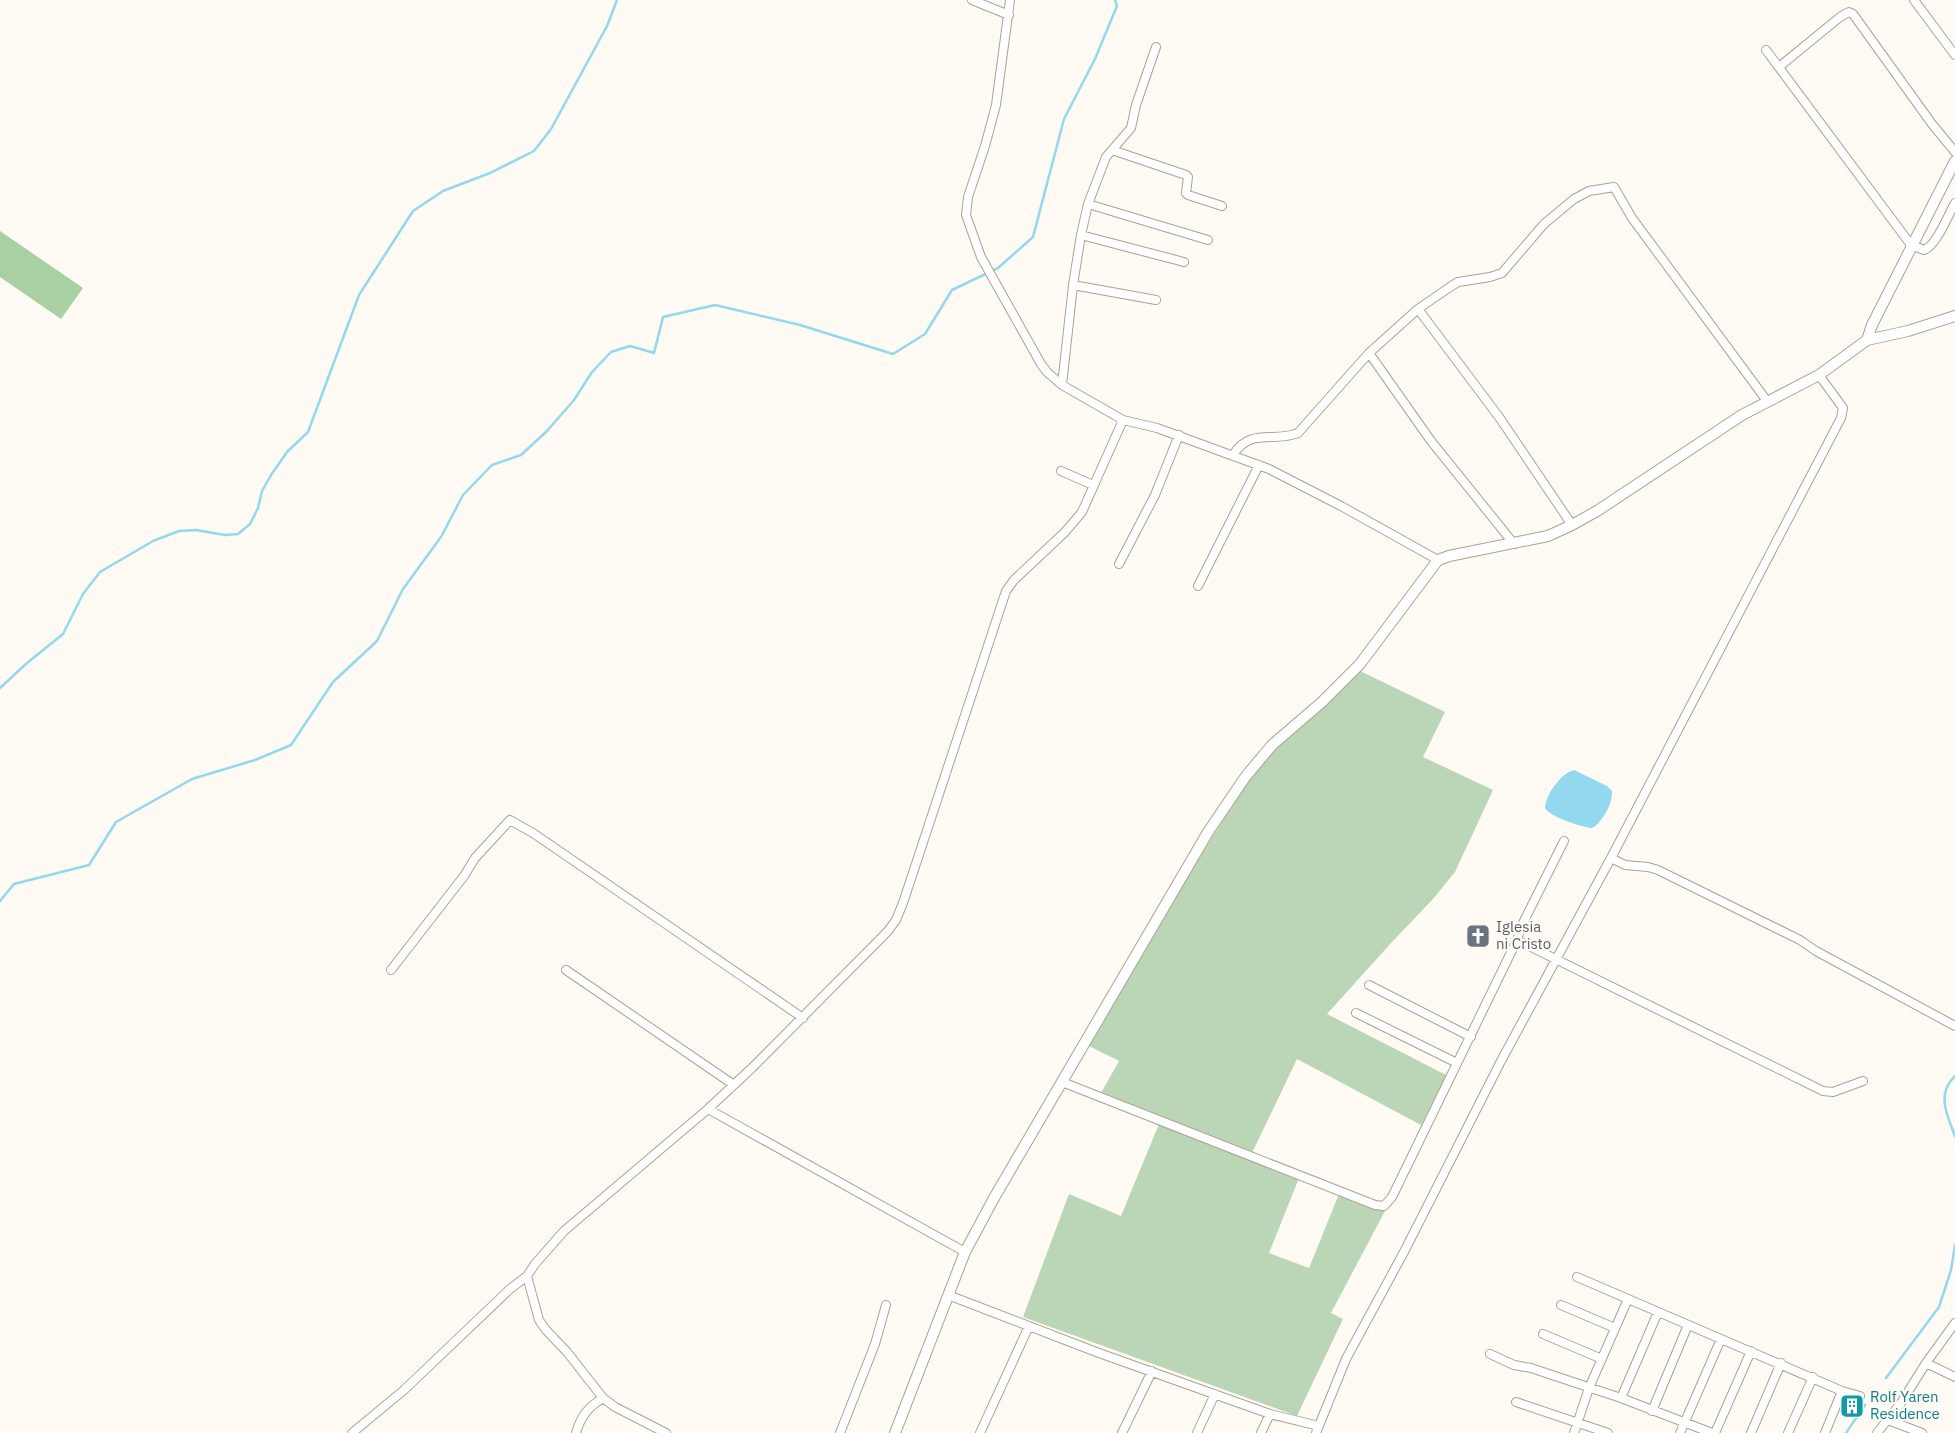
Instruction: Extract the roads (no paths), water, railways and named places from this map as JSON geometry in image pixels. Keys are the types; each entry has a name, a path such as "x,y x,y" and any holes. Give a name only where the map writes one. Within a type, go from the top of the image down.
{"street":[{"path":"972,0 1009,15"},
{"path":"1010,0 996,105 966,207 966,215 981,257 1040,364 1062,385 1123,420 1142,423 1259,465 1341,506 1438,560"},
{"path":"1914,0 1955,55"},
{"path":"1779,67 1840,17 1849,12 1853,14 1938,133 1955,152"},
{"path":"1062,385 1073,284 1088,204 1106,157 1131,128 1136,105 1156,47"},
{"path":"1766,50 1911,245 1924,250 1928,248 1940,231 1955,203"},
{"path":"1112,150 1186,175 1188,177 1186,193 1188,195 1222,206"},
{"path":"1867,340 1872,325 1911,245 1955,161"},
{"path":"1233,455 1242,443 1256,437 1298,433 1369,353 1418,309 1458,282 1490,277 1502,273 1544,224 1574,199 1589,191 1614,187 1629,214 1767,401"},
{"path":"1088,204 1208,240"},
{"path":"1081,235 1184,262"},
{"path":"1073,284 1156,300"},
{"path":"1418,309 1500,417 1572,525"},
{"path":"896,1433 965,1252 994,1198 1208,832 1246,776 1272,745 1322,702 1360,664 1438,560 1449,556 1548,536 1572,525 1597,511 1742,415 1819,375 1867,340 1955,316"},
{"path":"1369,353 1432,441 1514,544"},
{"path":"948,1295 1270,1414 1317,1429 1346,1359 1405,1250 1501,1061 1611,858 1841,418 1843,408 1819,375"},
{"path":"352,1433 404,1390 510,1289 527,1276 564,1231 734,1085 865,956 896,920 906,895 1006,591 1014,580 1082,512 1123,420"},
{"path":"1119,564 1155,495 1179,436"},
{"path":"1198,586 1259,465"},
{"path":"1061,471 1093,485"},
{"path":"391,970 464,876 475,858 510,820 533,833 803,1018"},
{"path":"1062,1082 1382,1207 1392,1197 1471,1037 1517,940 1521,927 1564,841"},
{"path":"1611,858 1625,865 1648,866 1658,870 1800,940 1816,951 1955,1026"},
{"path":"1517,940 1823,1091 1833,1092 1863,1081"},
{"path":"566,970 734,1085"},
{"path":"1369,985 1471,1037"},
{"path":"1356,1013 1457,1063"},
{"path":"708,1109 965,1252"},
{"path":"527,1276 539,1320 603,1398 615,1407 666,1433"},
{"path":"1577,1277 1860,1396"},
{"path":"1574,1433 1589,1388 1628,1299"},
{"path":"840,1433 875,1344 886,1305"},
{"path":"1561,1305 1615,1328"},
{"path":"1621,1398 1658,1312"},
{"path":"1652,1410 1688,1325"},
{"path":"980,1433 1029,1326"},
{"path":"1877,1433 1954,1327"},
{"path":"1543,1334 1602,1359"},
{"path":"1680,1433 1721,1339"},
{"path":"1490,1354 1514,1365 1531,1368 1621,1398 1714,1433 1750,1351"},
{"path":"1751,1433 1781,1363"},
{"path":"1926,1363 1955,1377"},
{"path":"1122,1433 1152,1371"},
{"path":"1788,1433 1813,1377"},
{"path":"1825,1433 1842,1390"},
{"path":"1197,1433 1215,1394"},
{"path":"576,1433 580,1419 586,1410 603,1398"},
{"path":"1516,1402 1608,1433"},
{"path":"1261,1433 1270,1414"},
{"path":"1888,1420 1922,1433"},
{"path":"1898,1433 1901,1425"}],"water":[{"path":"1574,770 1607,786 1612,791 1611,801 1606,812 1592,828 1559,818 1545,808 1548,797 1555,785 1564,775"}],"waterway":[{"path":"0,688 63,634 83,594 100,572 153,541 179,531 196,530 225,535 238,534 250,524 258,508 262,491 271,475 287,452 308,432 359,295 413,211 443,191 490,173 534,151 551,129 607,26 617,0"},
{"path":"0,901 14,884 89,865 116,822 192,779 255,760 291,745 333,682 377,641 403,589 441,537 463,495 492,465 521,455 547,431 574,400 592,372 611,352 630,346 654,353 663,317 715,305 800,325 893,354 925,334 952,290 998,268 1033,237 1064,119 1095,59 1117,6 1115,0"},
{"path":"1955,1076 1949,1083 1945,1097 1946,1113 1955,1136"},
{"path":"1886,1378 1939,1307 1951,1270 1955,1245"},
{"path":"1846,1433 1865,1405"}],"place":[{"name":"Iglesia ni Cristo","path":"1478,936"},
{"name":"Rolf Yaren Residence","path":"1852,1406"}]}
